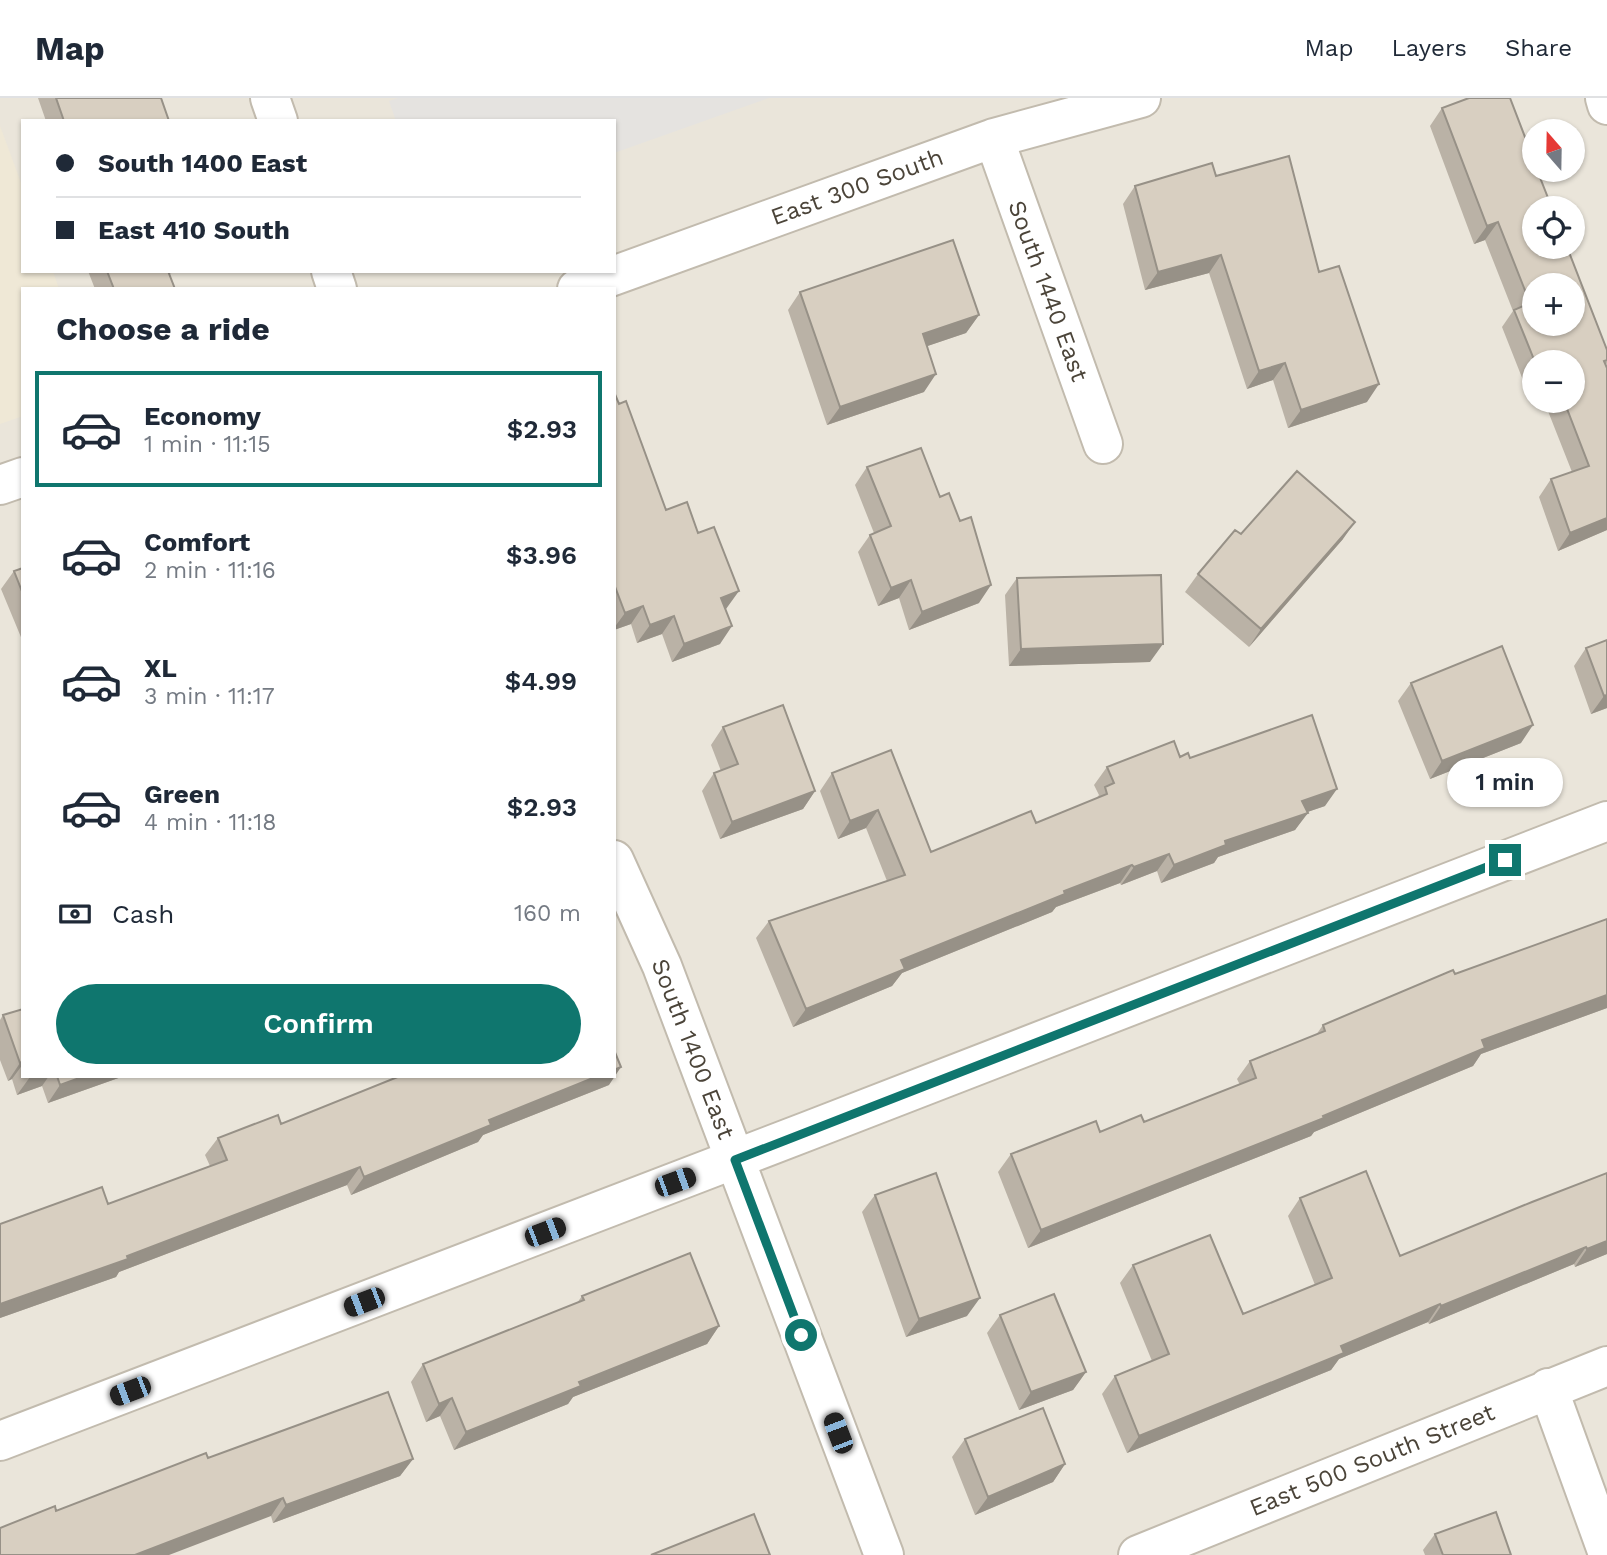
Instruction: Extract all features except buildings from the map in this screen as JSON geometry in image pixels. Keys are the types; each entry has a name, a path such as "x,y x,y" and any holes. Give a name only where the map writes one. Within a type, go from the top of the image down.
{"street":[{"path":"270,98 277,119"},
{"name":"East 300 South","path":"583,287 993,138 1141,98"},
{"path":"1605,98 1607,104"},
{"name":"South 1440 East","path":"993,138 1103,444"},
{"path":"0,485 21,478"},
{"path":"0,1441 735,1160 1607,821"},
{"name":"South 1400 East","path":"616,864 663,966 884,1555"},
{"name":"East 500 South Street","path":"1138,1555 1607,1366"},
{"path":"1548,1388 1607,1550"}],"shaded area":[{"path":"0,98 1607,98 1607,1555 0,1555"},
{"path":"398,98 769,98 616,152 616,119 395,119 389,101"},
{"path":"0,126 21,183 21,273 54,273 58,287 21,287 21,417 0,424"}],"route":[{"path":"801,1335 735,1160 1505,860"}]}
